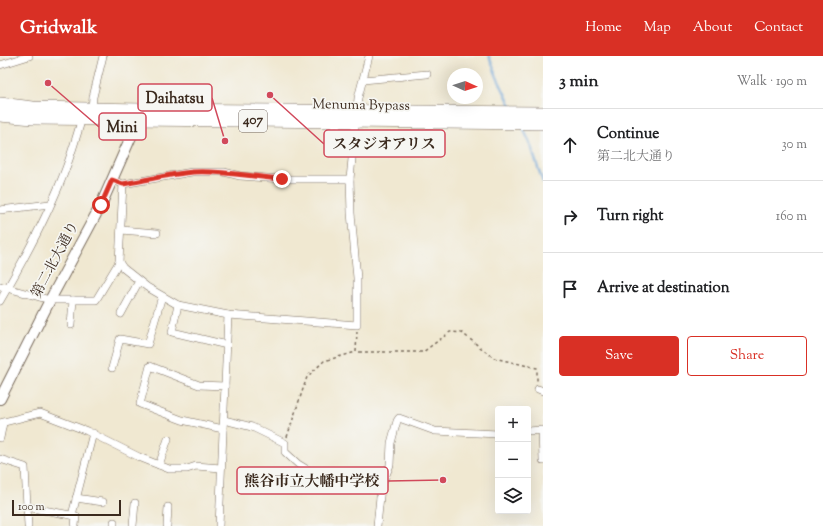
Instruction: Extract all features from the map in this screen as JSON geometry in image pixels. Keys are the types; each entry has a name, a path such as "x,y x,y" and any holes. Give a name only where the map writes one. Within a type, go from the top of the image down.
{"highway":[{"name":"Menuma Bypass","path":"0,104 33,108 92,108 140,114"},
{"name":"407","path":"505,118 543,113"},
{"name":"Menuma Bypass","path":"0,115 16,117 82,118 140,114 505,118"},
{"name":"407","path":"505,118 543,123"}],"street":[{"path":"0,65 29,56"},
{"path":"92,108 93,97 103,56"},
{"path":"123,184 120,262 123,268 139,281 162,296 178,304 228,315 357,325 357,278 351,213 350,179 358,98 369,56"},
{"path":"363,80 427,74"},
{"name":"第二北大通り","path":"0,399 50,300 101,205 140,114"},
{"path":"0,301 4,288 25,258 50,204 66,168 82,118"},
{"path":"112,180 123,184 192,172 224,172 240,176 282,179 350,179"},
{"path":"0,210 50,204"},
{"path":"121,230 157,233"},
{"path":"4,288 50,300 96,300 120,262"},
{"path":"121,314 139,281"},
{"path":"112,368 120,339 148,344 162,296"},
{"path":"71,325 73,300"},
{"path":"178,304 172,332 227,344"},
{"path":"219,526 228,315"},
{"path":"223,429 182,420 140,404 150,366 199,385 225,386"},
{"path":"0,438 1,423 40,413 54,417 93,433 139,458 169,469 187,469 196,466 221,468"},
{"path":"377,526 381,487 390,465 391,443 399,418 435,430 495,434"},
{"path":"224,420 252,427 285,443 285,452 298,464 321,478 338,482 353,478 381,487"},
{"path":"531,430 542,430 543,461"},
{"path":"72,515 93,433"},
{"path":"159,465 168,439"},
{"path":"0,460 25,467 28,526"},
{"path":"76,498 104,502"},
{"path":"133,526 135,503"},
{"path":"27,507 76,516 75,526"},
{"path":"167,526 168,507"}],"path":[{"path":"356,352 357,325"},
{"path":"285,443 307,377 324,361 356,352 423,352 450,332 462,333 494,358 537,368 540,390"}],"waterway":[{"path":"489,56 512,108"},
{"path":"523,128 530,143 543,183"}],"place":[{"name":"Mini","path":"48,83"},
{"name":"スタジオアリス","path":"270,95"},
{"name":"Daihatsu","path":"225,141"},
{"name":"熊谷市立大幡中学校","path":"443,480"}],"route":[{"path":"101,205 112,180 123,184 192,172 224,172 240,176 282,179"}]}
